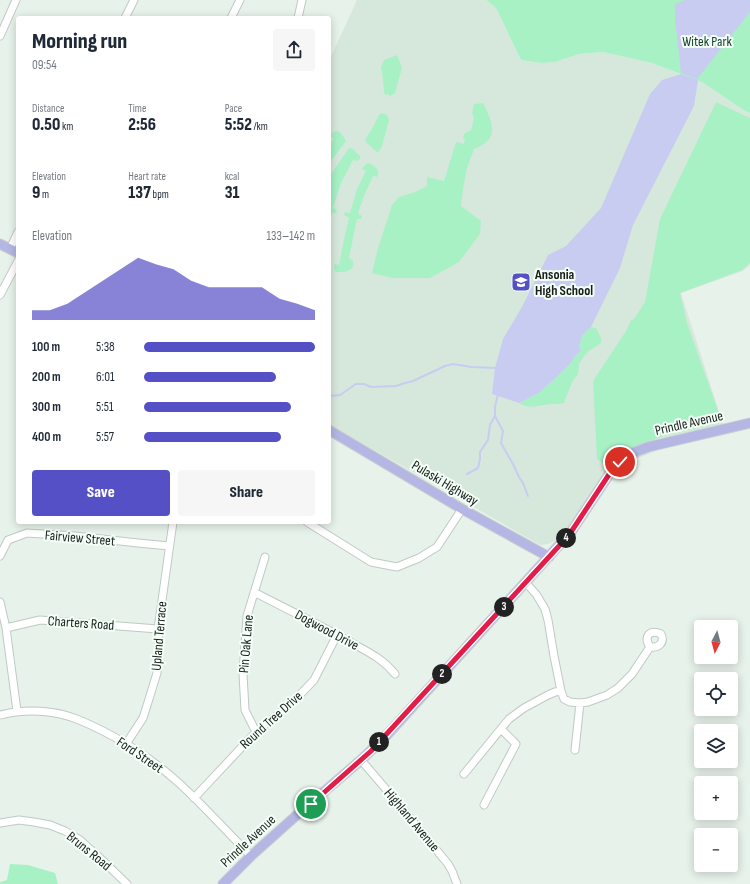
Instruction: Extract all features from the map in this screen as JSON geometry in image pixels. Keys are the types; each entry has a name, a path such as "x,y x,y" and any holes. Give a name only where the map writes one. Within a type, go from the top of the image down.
{"main road":[{"path":"0,244 14,251"},
{"name":"Prindle Avenue","path":"223,884 250,856 361,760 386,736 571,532 612,470 620,462 627,456 648,447 750,423"},
{"name":"Pulaski Highway","path":"331,431 462,509 549,557"}],"street":[{"path":"0,36 16,0"},
{"path":"126,16 134,0"},
{"path":"232,16 240,0"},
{"path":"298,16 302,0"},
{"path":"0,295 16,265"},
{"path":"310,524 371,562 397,567 419,558 437,547 462,509"},
{"name":"Upland Terrace","path":"126,744 143,718 157,673 159,652 158,629 173,524"},
{"name":"Fairview Street","path":"0,556 8,540 27,533 74,536 169,546"},
{"name":"Pin Oak Lane","path":"256,732 244,710 243,674 247,616 265,556"},
{"path":"526,583 536,594 545,609 561,691 564,698 570,702 588,702 607,695 618,688 632,674 650,647"},
{"name":"Dogwood Drive","path":"254,592 337,635 381,660 395,674"},
{"path":"0,602 6,628 17,711"},
{"name":"Charters Road","path":"6,628 40,620 158,629"},
{"name":"Round Tree Drive","path":"194,798 256,732 291,704 314,680 337,635"},
{"path":"464,774 509,719 524,708 548,695 561,691"},
{"path":"575,750 580,703"},
{"name":"Ford Street","path":"0,715 17,711 49,712 80,720 111,735 163,770 194,798 250,856"},
{"path":"484,805 516,744 501,729"},
{"name":"Highland Avenue","path":"361,760 448,864 457,884"},
{"name":"Bruns Road","path":"0,823 19,820 50,825 66,831 92,850 127,884"}],"shaded area":[{"name":"Ansonia High School","path":"357,0 486,0 496,8 521,60 541,63 555,62 579,54 603,52 652,63 702,82 750,113 750,265 743,271 681,293 723,424 606,471 567,531 558,539 548,544 540,545 331,425 331,57"}],"green space":[{"name":"Witek Park","path":"486,0 750,0 750,113 702,82 652,63 603,52 579,54 555,62 541,63 521,60 496,8"},
{"path":"397,55 402,68 395,93 389,96 384,93 381,67 384,60"},
{"path":"716,102 750,118 750,263 742,270 680,293 687,323 722,422 663,436 623,452 608,466 597,459 593,381 626,331 631,320 634,319 645,302 660,219"},
{"path":"483,103 492,124 491,134 489,139 484,144 474,149 467,168 461,206 481,221 480,234 459,262 430,278 392,278 372,273 378,248 392,205 399,197 427,186 427,177 444,181 456,142 464,144 464,134 471,130 474,118 472,113 474,104"},
{"path":"381,113 387,115 389,120 382,146 378,153 365,140"},
{"path":"335,131 340,132 346,141 331,161 331,143 334,139 331,137 331,134"},
{"path":"349,148 353,149 360,156 360,159 357,161 353,160 341,183 333,208 337,210 336,213 332,213 331,217 331,174"},
{"path":"368,163 376,168 378,174 377,177 373,176 358,213 362,216 361,219 357,219 349,258 353,261 353,265 349,271 336,272 334,265 339,265 349,218 344,215 345,212 350,213 357,189 366,171 362,169"},
{"path":"591,327 596,328 601,338 601,343 589,351 579,364 578,374 572,382 564,403 530,407 519,403 539,393 569,365 581,351 579,346 582,336"},
{"path":"10,864 28,865 55,873 58,884 0,884 0,882 7,880"}],"water":[{"path":"685,0 750,0 750,12 697,79 681,73 675,19 675,4"},
{"path":"681,74 698,80 694,106 633,225 620,268 591,327 582,336 579,346 581,351 563,371 539,393 519,403 492,394 495,368 503,339 523,305 548,255 566,246 601,208 650,94 662,80"}],"waterway":[{"path":"331,396 340,395 356,384 364,384 371,387 396,386 413,381 445,366 453,364 472,367 497,367"},
{"path":"467,474 478,468 480,452 488,440 490,425 495,416 495,407 498,394"},
{"path":"495,416 503,431 501,443 523,483 528,496"}],"place":[{"name":"Ansonia High School","path":"521,282"}],"route":[{"path":"311,804 386,736 559,546 571,532 612,470 620,462"}]}
